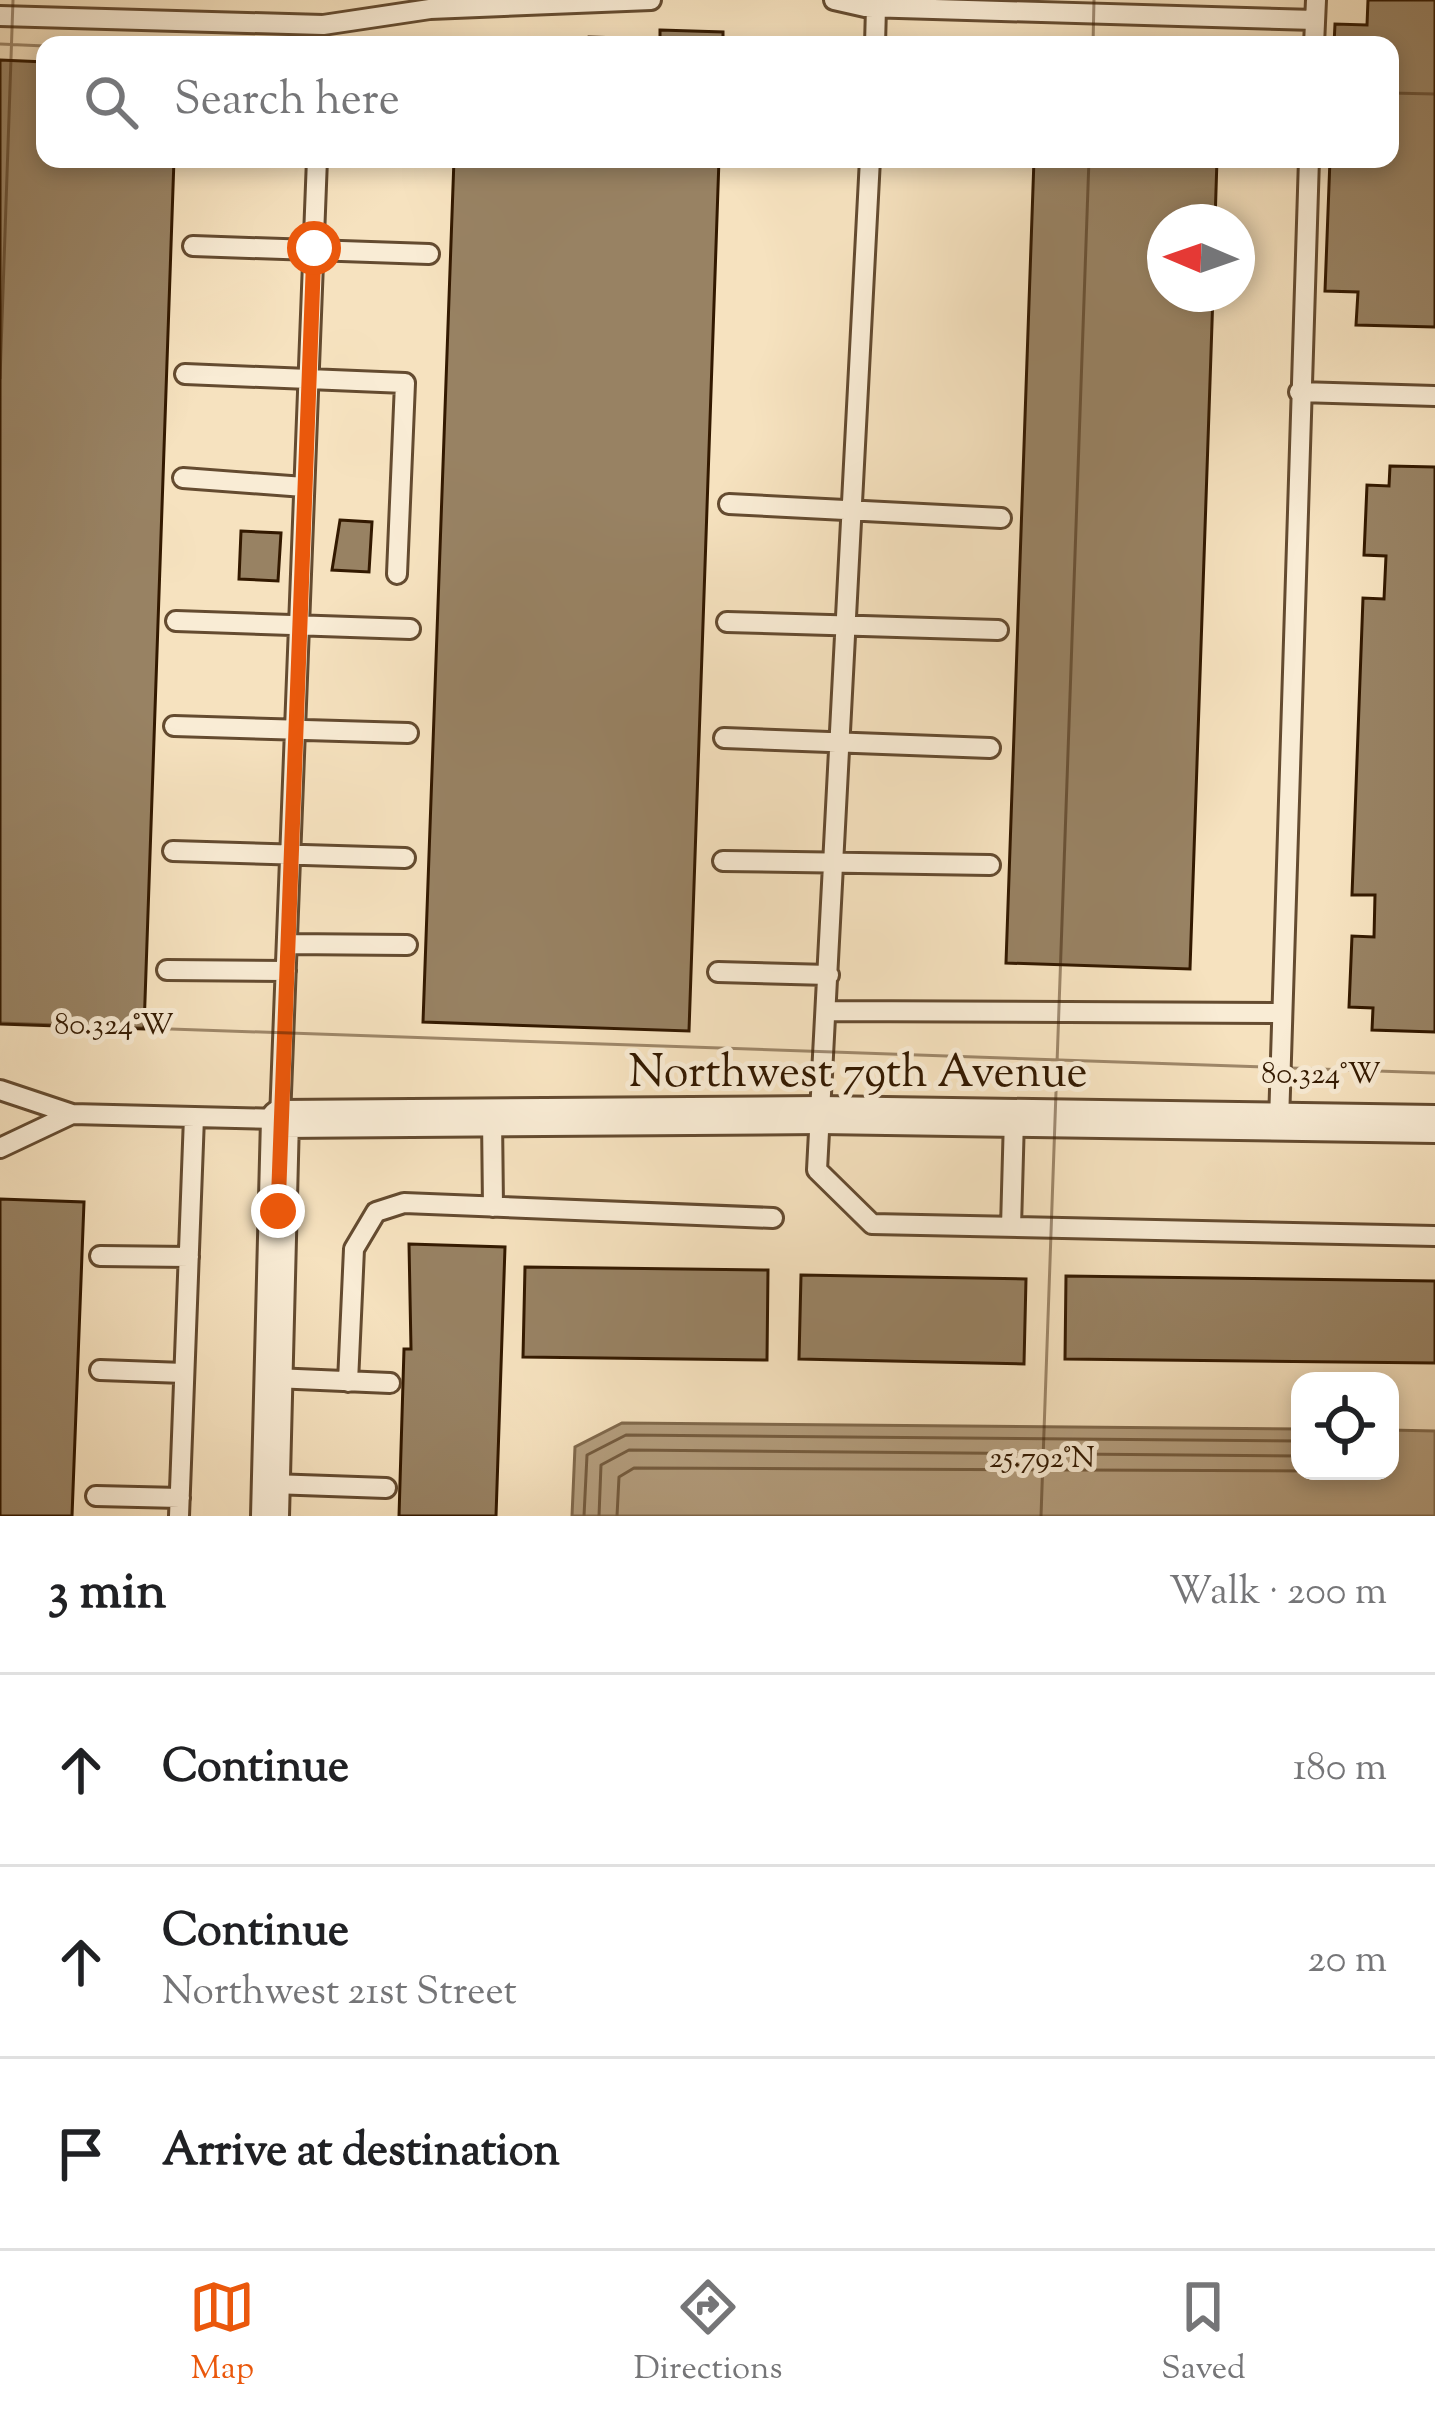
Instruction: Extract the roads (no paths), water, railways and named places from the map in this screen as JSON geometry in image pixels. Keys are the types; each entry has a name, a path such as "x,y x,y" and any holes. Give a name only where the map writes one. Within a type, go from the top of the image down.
{"street":[{"name":"Northwest 79th Avenue","path":"280,1119 821,1115 1435,1124"},
{"path":"271,1500 280,1119"}],"lane":[{"path":"0,16 322,35 430,9 651,0"},
{"path":"834,0 876,7 1316,10"},
{"path":"875,36 876,7"},
{"path":"0,1090 72,1114 280,1119 317,168"},
{"path":"870,168 856,510 817,1170 872,1224 1435,1236"},
{"path":"1279,1122 1309,168"},
{"path":"193,246 429,254"},
{"path":"185,374 405,383 397,574"},
{"path":"1299,392 1435,397"},
{"path":"183,478 304,487"},
{"path":"729,504 1001,518"},
{"path":"176,620 410,629"},
{"path":"727,622 998,630"},
{"path":"174,726 408,733"},
{"path":"724,737 990,748"},
{"path":"173,851 405,858"},
{"path":"723,861 990,865"},
{"path":"287,944 407,945"},
{"path":"167,970 286,971"},
{"path":"718,972 829,975"},
{"path":"826,1011 1282,1013"},
{"path":"0,1148 72,1114"},
{"path":"96,1496 179,1507 194,1117"},
{"path":"492,1118 493,1207"},
{"path":"1011,1227 1014,1118"},
{"path":"348,1382 355,1249 376,1212 404,1203 773,1218"},
{"path":"100,1256 189,1257"},
{"path":"100,1370 184,1373"},
{"path":"274,1378 390,1382"},
{"path":"271,1500 386,1488"}],"water":[{"path":"622,1423 1291,1429 1291,1480 1399,1480 1399,1430 1435,1431 1435,1516 572,1516 575,1447"}]}
